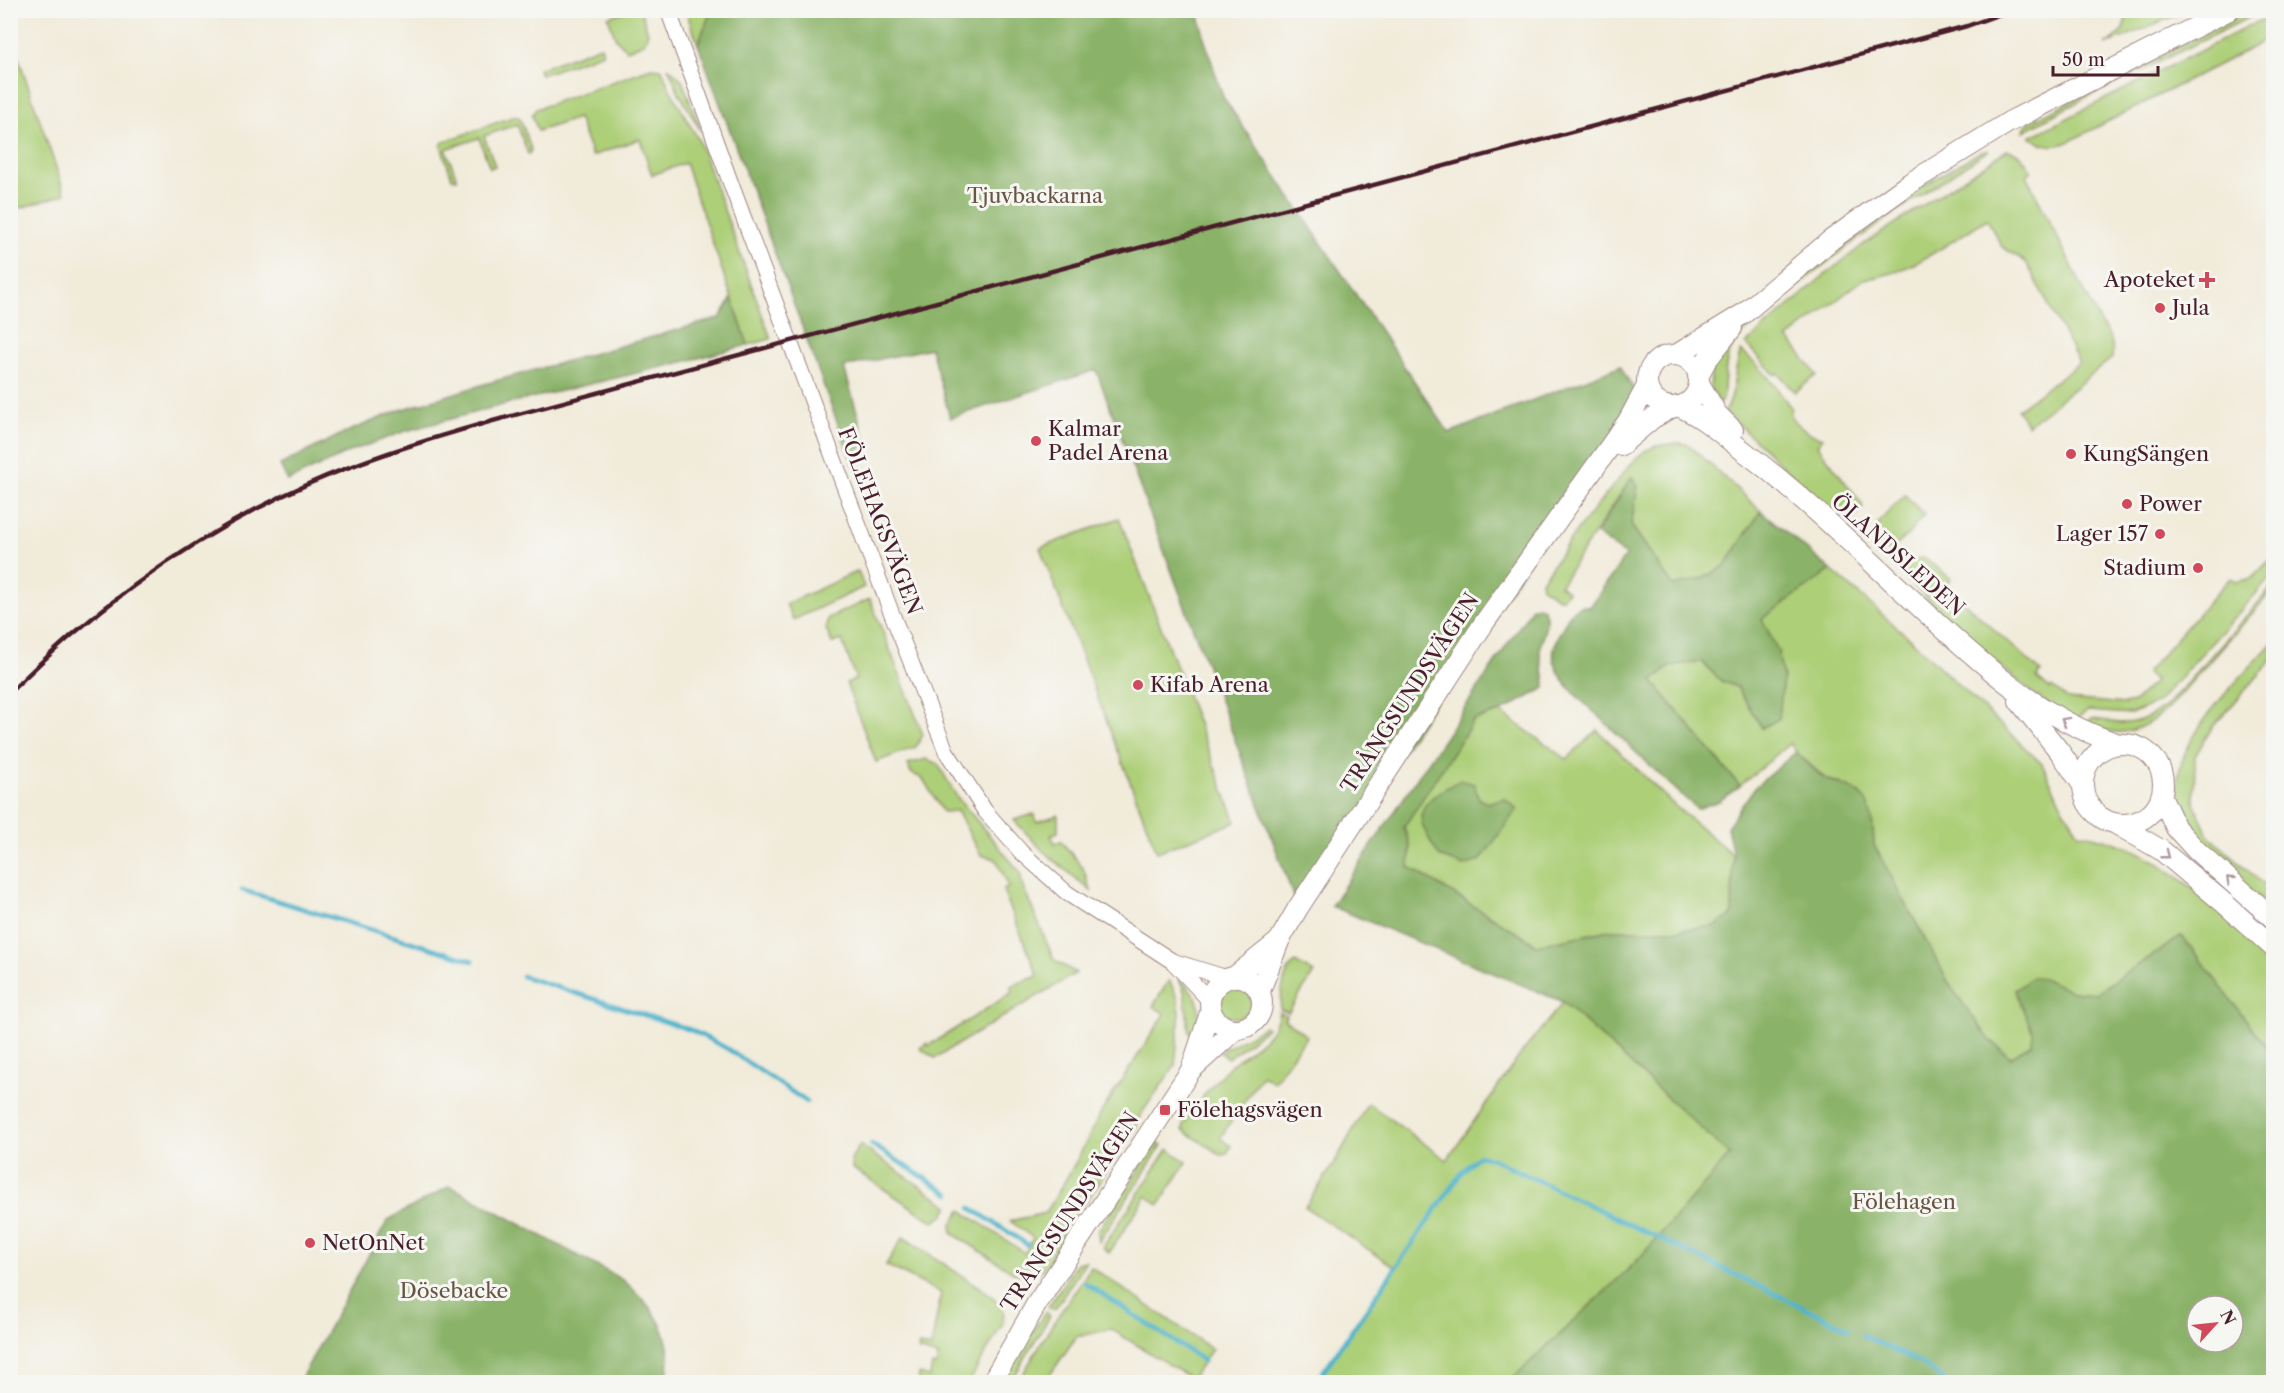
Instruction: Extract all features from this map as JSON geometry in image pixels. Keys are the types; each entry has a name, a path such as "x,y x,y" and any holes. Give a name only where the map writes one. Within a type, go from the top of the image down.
{"main road":[{"path":"1743,314 1724,336 1691,398 1676,406 1664,406 1655,400 1647,386 1648,373 1653,364 1676,355 1743,314 1831,240 1910,183 2008,122 2229,10"},
{"path":"1676,355 1690,362 1699,380"},
{"name":"ÖLANDSLEDEN","path":"1699,380 1717,414 1749,445 1766,468"},
{"name":"TRÅNGSUNDSVÄGEN","path":"1260,991 1279,941 1298,908 1484,623 1628,421 1647,386"},
{"name":"ÖLANDSLEDEN","path":"1676,406 1696,414 1766,468 1997,677 2032,717 2068,744 2084,777 2085,798 2092,810 2103,819 2161,850 2274,948"},
{"name":"TRÅNGSUNDSVÄGEN","path":"1589,475 1635,432 1676,406"},
{"name":"ÖLANDSLEDEN","path":"1997,677 2043,709 2080,729 2119,744 2144,749 2154,758 2162,772 2164,786 2162,797 2176,828 2197,851 2274,919"},
{"path":"2084,777 2092,758 2106,747 2119,744"},
{"path":"2116,824 2139,822 2157,807 2162,797"},
{"name":"TRÅNGSUNDSVÄGEN","path":"1230,977 1279,941"},
{"path":"1230,977 1249,980 1260,991 1263,1000 1258,1017 1245,1028 1236,1029 1220,1023 1210,1006 1215,986 1230,977"},
{"name":"TRÅNGSUNDSVÄGEN","path":"1191,1070 1210,1006"},
{"name":"TRÅNGSUNDSVÄGEN","path":"992,1383 1036,1305 1191,1070 1236,1029"}],"street":[{"name":"FÖLEHAGSVÄGEN","path":"668,10 716,147 890,609 946,751 985,811 1020,852 1067,893 1172,961 1210,1006"},
{"name":"FÖLEHAGSVÄGEN","path":"1172,961 1230,977"}],"green space":[{"path":"626,11 641,11 648,33 644,43 627,50 616,39 608,17"},
{"path":"686,11 711,11 698,44"},
{"name":"Tjuvbackarna","path":"711,11 1198,11 1223,97 1449,433 1620,366 1638,397 1298,908 1096,370 950,418 931,348 844,367 865,440 853,465 698,44"},
{"path":"2124,11 2186,11 2105,45 2122,31 2125,22"},
{"path":"2248,11 2262,11 2083,99 2024,131 2026,124"},
{"path":"2273,14 2273,32 2255,46 2066,143 2047,145 2030,137"},
{"path":"11,36 65,194 10,211"},
{"path":"601,46 603,53 541,75 539,69"},
{"path":"668,67 682,80 701,131 679,93"},
{"path":"651,68 661,69 663,72 699,141 771,339 748,345 685,163 652,175 640,139 592,156 578,118 538,131 532,115 536,109"},
{"path":"515,116 520,118 531,149 530,153 528,154 517,124 484,136 495,166 490,168 479,138 446,149 457,179 452,178 441,146 443,142"},
{"path":"1989,150 1822,266 1744,333 1731,349 1726,367 1723,399 1719,404 1710,387 1712,366 1732,336 1844,242 1916,190 1981,151"},
{"path":"2007,150 2019,154 2031,171 2026,175 2102,326 2110,337 2113,348 2112,358 2028,425 2017,410 2079,363 2026,262 2002,247 1987,219 1913,264 1898,271 1864,279 1788,338 1817,375 1795,392 1778,373 1775,375 1746,344 1822,277 1864,244"},
{"path":"732,298 748,345 406,431 351,451 288,481 280,465 344,433 397,411 720,318"},
{"path":"1741,351 1756,363 1774,385 1792,409 1790,413 1795,422 1808,432 1823,438 1817,445 1862,504 1863,508 1854,516 1847,518 1833,513 1725,412 1731,398"},
{"path":"1679,443 1689,445 1761,511 1725,566 1702,579 1673,586 1631,525 1638,486 1632,477 1560,585 1568,591 1562,598 1558,598 1542,587 1541,581 1579,528 1630,465 1645,451 1656,446"},
{"path":"1632,477 1638,486 1631,525 1673,586 1702,579 1725,566 1761,511 1831,570 1762,619 1778,651 1783,678 1779,719 1762,728 1737,687 1721,681 1701,661 1671,666 1652,681 1740,786 1719,801 1697,809 1568,686 1557,669 1553,655 1561,630 1570,614 1575,608 1590,607 1626,555 1596,534"},
{"path":"1905,495 1924,515 1897,545 1883,551 1876,550 1874,535 1877,527"},
{"name":"Kifab Arena","path":"1119,518 1236,822 1157,852 1040,548"},
{"path":"2274,556 2273,575 2158,702 2131,714 2088,711 2082,714 2076,722 2010,675 1907,580 1906,573 1911,561 1924,557 1951,579 1946,586 2041,672 2037,678 2050,689 2052,687 2068,699 2125,704 2134,702 2155,681 2146,673 2230,578 2237,582 2252,578"},
{"path":"1831,570 1907,636 2042,764 2063,808 2079,833 2126,847 2169,871 2185,882 2273,961 2273,1055 2182,936 2096,993 2071,991 2043,978 2033,977 2015,990 2033,1033 2032,1044 2010,1057 1989,1039 1951,987 1874,845 1873,829 1840,783 1826,779 1796,752 1790,743 1740,786 1652,681 1671,666 1701,661 1721,681 1737,687 1762,728 1778,651 1762,619"},
{"path":"858,571 864,587 793,620 786,604"},
{"path":"2273,586 2273,590 2171,705 2158,716 2143,726 2127,732 2110,731 2087,722 2091,719 2117,723 2135,722 2147,718 2164,707"},
{"path":"870,599 923,735 916,747 876,762 846,683 856,679 842,640 832,643 826,629 828,618"},
{"name":"Fölehagen","path":"1538,606 1544,609 1546,624 1540,658 1545,688 1500,712 1474,720 1404,827 1410,846 1409,867 1537,945 1610,930 1678,930 1715,926 1732,915 1733,855 1727,827 1755,787 1796,752 1824,778 1851,788 1863,797 1871,816 1874,845 1951,987 1989,1039 2010,1057 2032,1044 2033,1033 2015,990 2033,977 2043,978 2071,991 2096,993 2182,936 2273,1055 2273,1382 1509,1382 1635,1263 1730,1155 1563,1002 1331,906 1532,608"},
{"path":"2273,642 2273,659 2211,729 2195,756 2194,802 2208,835 2273,893 2273,910 2218,862 2190,831 2179,805 2178,779 2185,754 2198,729 2216,705"},
{"path":"1500,712 1567,759 1597,730 1675,806 1733,855 1732,916 1716,926 1678,930 1610,930 1537,945 1409,867 1410,846 1403,827 1474,720","holes":["1475,793 1478,799 1487,803 1504,799 1495,838 1480,861"]},
{"path":"926,759 938,764 957,797 1020,872 1022,884 1054,960 1076,973 935,1058 920,1048 927,1043 928,1046 1013,992 1011,986 1038,976 1003,890 1009,887 997,861 981,855 957,811 943,812 923,779 911,773 908,764"},
{"path":"1461,780 1474,784 1479,799 1487,803 1504,798 1517,809 1480,861 1463,866 1439,856 1425,831 1421,815 1434,796"},
{"path":"1034,814 1037,822 1058,815 1058,832 1051,835 1055,843 1061,841 1083,868 1091,891 1043,851 1014,820"},
{"path":"1295,962 1314,973 1288,1013 1280,1009 1282,990 1287,972"},
{"path":"1179,979 1193,992 1198,1004 1198,1018 1193,1036 1189,1032 1184,990"},
{"path":"1169,980 1177,996 1180,1012 1175,1066 1141,1114 1137,1125 1042,1270 1029,1275 1016,1274 952,1233 952,1224 961,1210 1025,1253 1033,1238 1010,1221 1046,1213 1102,1111 1165,1014 1153,1006"},
{"path":"1235,986 1246,991 1251,1002 1246,1013 1235,1018 1224,1013 1219,1002 1224,991"},
{"path":"1563,1002 1730,1155 1635,1263 1509,1382 1316,1382 1396,1268 1305,1207 1335,1162 1368,1103 1447,1160 1520,1055"},
{"path":"1279,1012 1286,1016 1284,1019 1307,1036 1274,1082 1262,1075 1220,1138 1231,1146 1227,1154 1221,1155 1183,1130 1183,1125 1221,1075 1272,1030"},
{"path":"1264,1026 1267,1028 1228,1058 1220,1052 1253,1033"},
{"path":"1157,1143 1162,1145 1099,1242 1098,1231"},
{"path":"860,1145 949,1206 943,1216 934,1222 852,1168 851,1159"},
{"path":"1168,1149 1187,1162 1159,1205 1146,1196 1109,1253 1103,1247"},
{"name":"Dösebacke","path":"450,1186 623,1280 645,1301 661,1324 668,1351 669,1366 666,1382 299,1382 388,1220"},
{"path":"903,1237 991,1295 1004,1310 1003,1323 969,1382 918,1382 919,1374 930,1377 932,1365 936,1366 938,1356 918,1350 919,1345 931,1348 941,1293 886,1265"},
{"path":"1086,1261 1055,1309 1048,1307 1077,1263"},
{"path":"1091,1267 1212,1349 1192,1379 1111,1329 1076,1337 1045,1382 1018,1382 1052,1325"},
{"path":"1045,1312 1050,1316 1011,1382 1003,1382 1009,1369"}],"waterway":[{"path":"242,890 473,961"},
{"path":"522,976 691,1030 726,1048 807,1102"},
{"path":"871,1144 950,1194"},
{"path":"1316,1382 1462,1172 1479,1155 1493,1159 1849,1329"},
{"path":"971,1208 1028,1245"},
{"path":"1085,1283 1204,1361"},
{"path":"1862,1335 1922,1364 1947,1382"}],"railway":[{"path":"10,692 43,660 113,601 188,549 267,503 308,484 398,450 489,422 1967,26 2012,10"}],"place":[{"name":"Apoteket","path":"2207,280"},
{"name":"Jula","path":"2160,308"},
{"name":"Kalmar Padel Arena","path":"1036,441"},
{"name":"KungSängen","path":"2071,454"},
{"name":"Power","path":"2127,504"},
{"name":"Lager 157","path":"2160,534"},
{"name":"Stadium","path":"2198,568"},
{"name":"Kifab Arena","path":"1138,685"},
{"name":"Fölehagsvägen","path":"1165,1110"},
{"name":"NetOnNet","path":"310,1243"}]}
